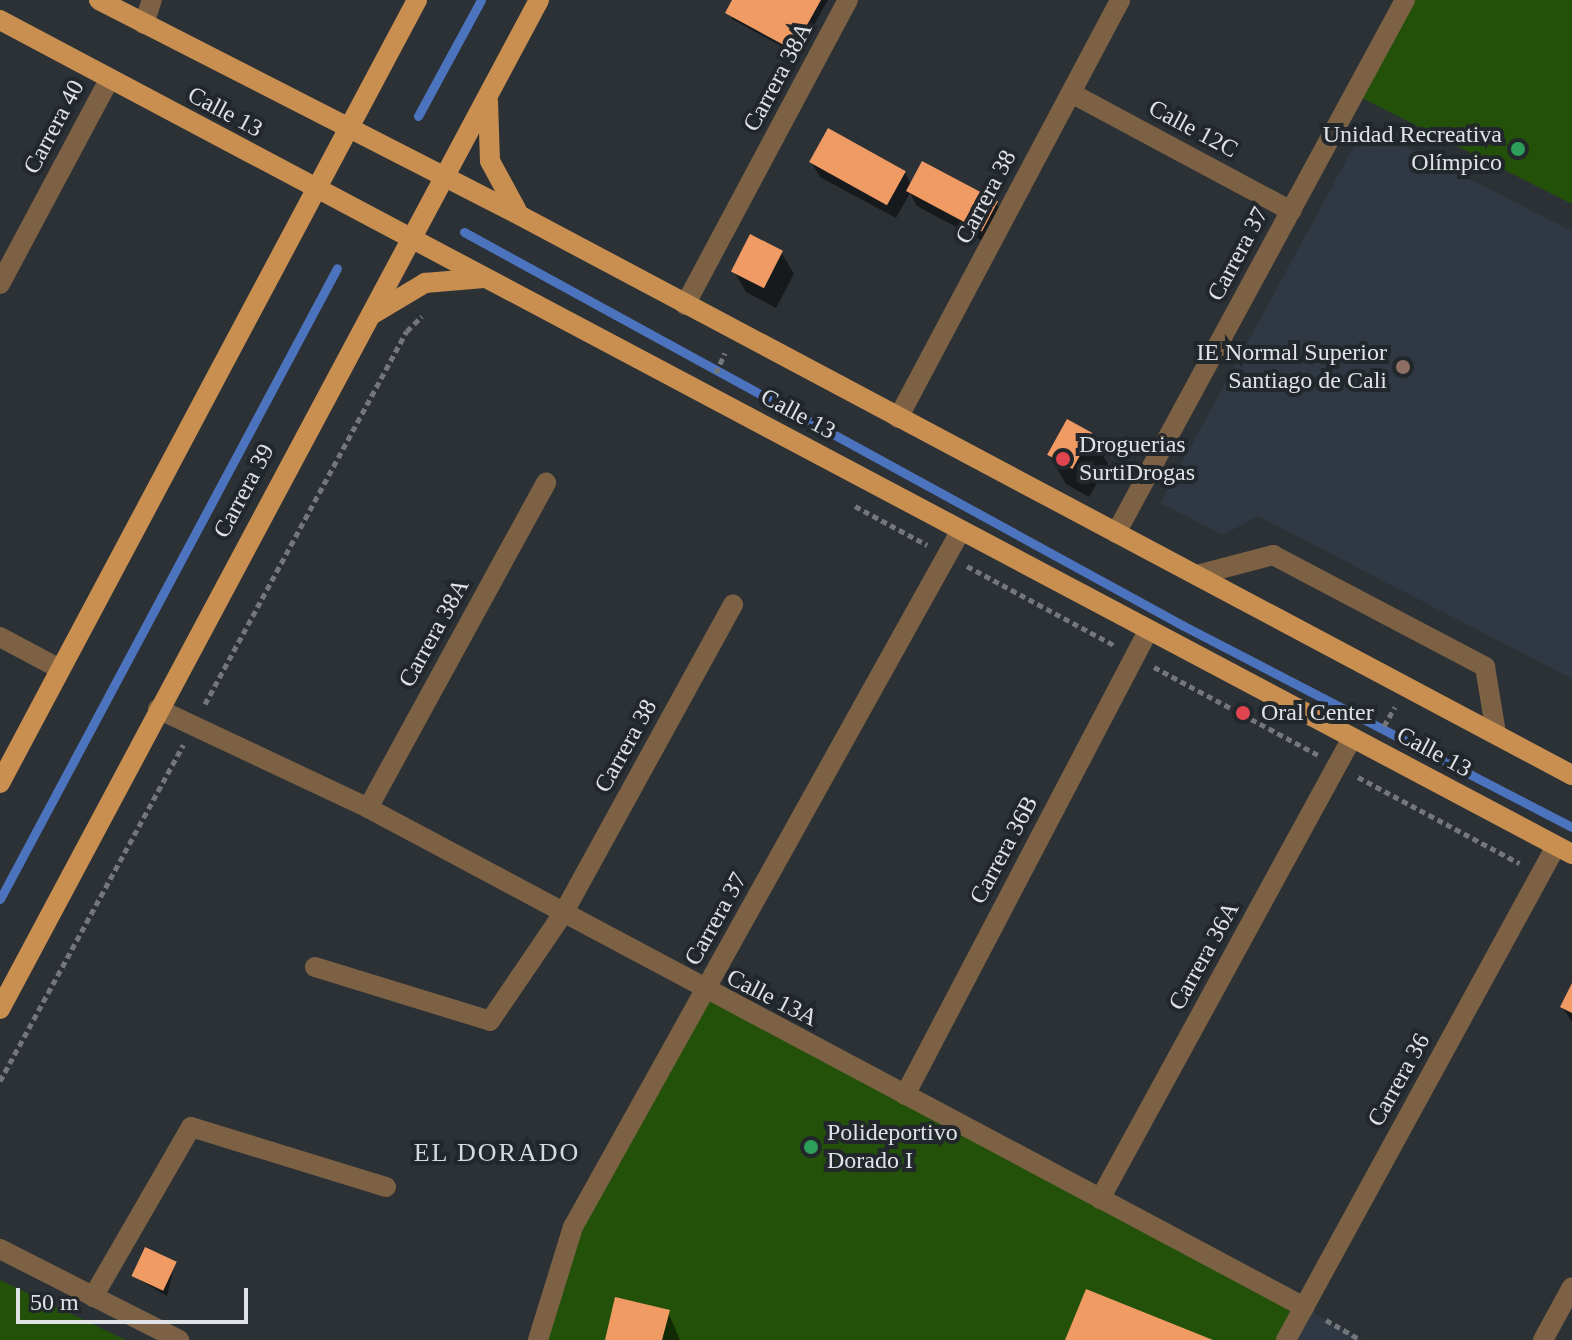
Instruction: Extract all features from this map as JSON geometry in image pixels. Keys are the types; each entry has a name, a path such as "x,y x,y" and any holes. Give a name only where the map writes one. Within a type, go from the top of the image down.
{"main road":[{"name":"Calle 13","path":"99,0 346,131 521,216 1572,775"},
{"path":"0,783 324,194 346,131 417,0"},
{"name":"Carrera 39","path":"0,1009 539,0"},
{"name":"Calle 13","path":"0,20 324,194 492,278 960,532 1564,850"},
{"path":"489,93 490,161 521,216"},
{"path":"365,321 425,283 492,278"}],"street":[{"path":"144,24 152,0"},
{"name":"Carrera 38A","path":"685,305 848,0"},
{"name":"Carrera 38","path":"898,418 1120,0"},
{"name":"Carrera 37","path":"1116,533 1405,0"},
{"name":"Carrera 40","path":"0,284 109,80"},
{"name":"Calle 12C","path":"1071,93 1291,211"},
{"name":"Carrera 38A","path":"368,808 546,483"},
{"name":"Carrera 37","path":"538,1340 573,1227 960,532"},
{"path":"1197,575 1273,555 1485,667 1496,733"},
{"name":"Carrera 38","path":"315,967 490,1021 564,912 733,604"},
{"name":"Carrera 36B","path":"905,1095 1148,631"},
{"path":"0,637 60,669"},
{"name":"Calle 13A","path":"158,709 368,808 564,912 705,993 905,1095 1304,1307"},
{"name":"Carrera 36A","path":"1100,1199 1352,738"},
{"name":"Carrera 36","path":"1286,1340 1541,874 1564,850"},
{"path":"93,1297 191,1127 386,1187"},
{"path":"0,1249 179,1340"},
{"path":"1543,1340 1572,1287"}],"path":[{"path":"0,1081 407,331 430,312"},
{"path":"714,378 727,350"},
{"path":"848,502 1541,874"},
{"path":"1380,733 1401,696"},
{"path":"1304,1307 1361,1340"}],"shaded area":[{"name":"IE Normal Superior Santiago de Cali","path":"1365,126 1572,231 1572,679 1258,516 1223,535 1160,503"},
{"path":"1304,1307 1361,1340 1286,1340"}],"green space":[{"name":"Unidad Recreativa Olímpico","path":"1405,0 1572,0 1572,204 1356,95"},
{"name":"Polideportivo Dorado I","path":"705,993 1304,1307 1286,1340 538,1340 553,1277"},
{"path":"0,1280 126,1340 0,1340"}],"building":[{"path":"732,0 821,0 793,50 725,13"},
{"path":"828,128 906,171 887,205 809,162"},
{"path":"922,161 998,201 982,231 906,191"},
{"path":"750,234 783,251 764,288 731,271"},
{"path":"1067,419 1092,433 1072,469 1047,455"},
{"path":"1572,983 1572,1013 1560,1007"},
{"path":"145,1247 177,1262 163,1291 131,1276"},
{"path":"1086,1289 1213,1340 1065,1340"},
{"path":"615,1297 670,1310 662,1340 605,1340"}],"waterway":[{"path":"418,116 481,0"},
{"path":"464,232 1182,625 1572,827"},
{"path":"0,899 337,268"}],"place":[{"name":"Unidad Recreativa Olímpico","path":"1518,149"},
{"name":"IE Normal Superior Santiago de Cali","path":"1403,367"},
{"name":"Droguerias SurtiDrogas","path":"1063,459"},
{"name":"Oral Center","path":"1243,713"},
{"name":"Polideportivo Dorado I","path":"811,1147"}],"district":[{"name":"EL DORADO","path":"497,1153"}]}
